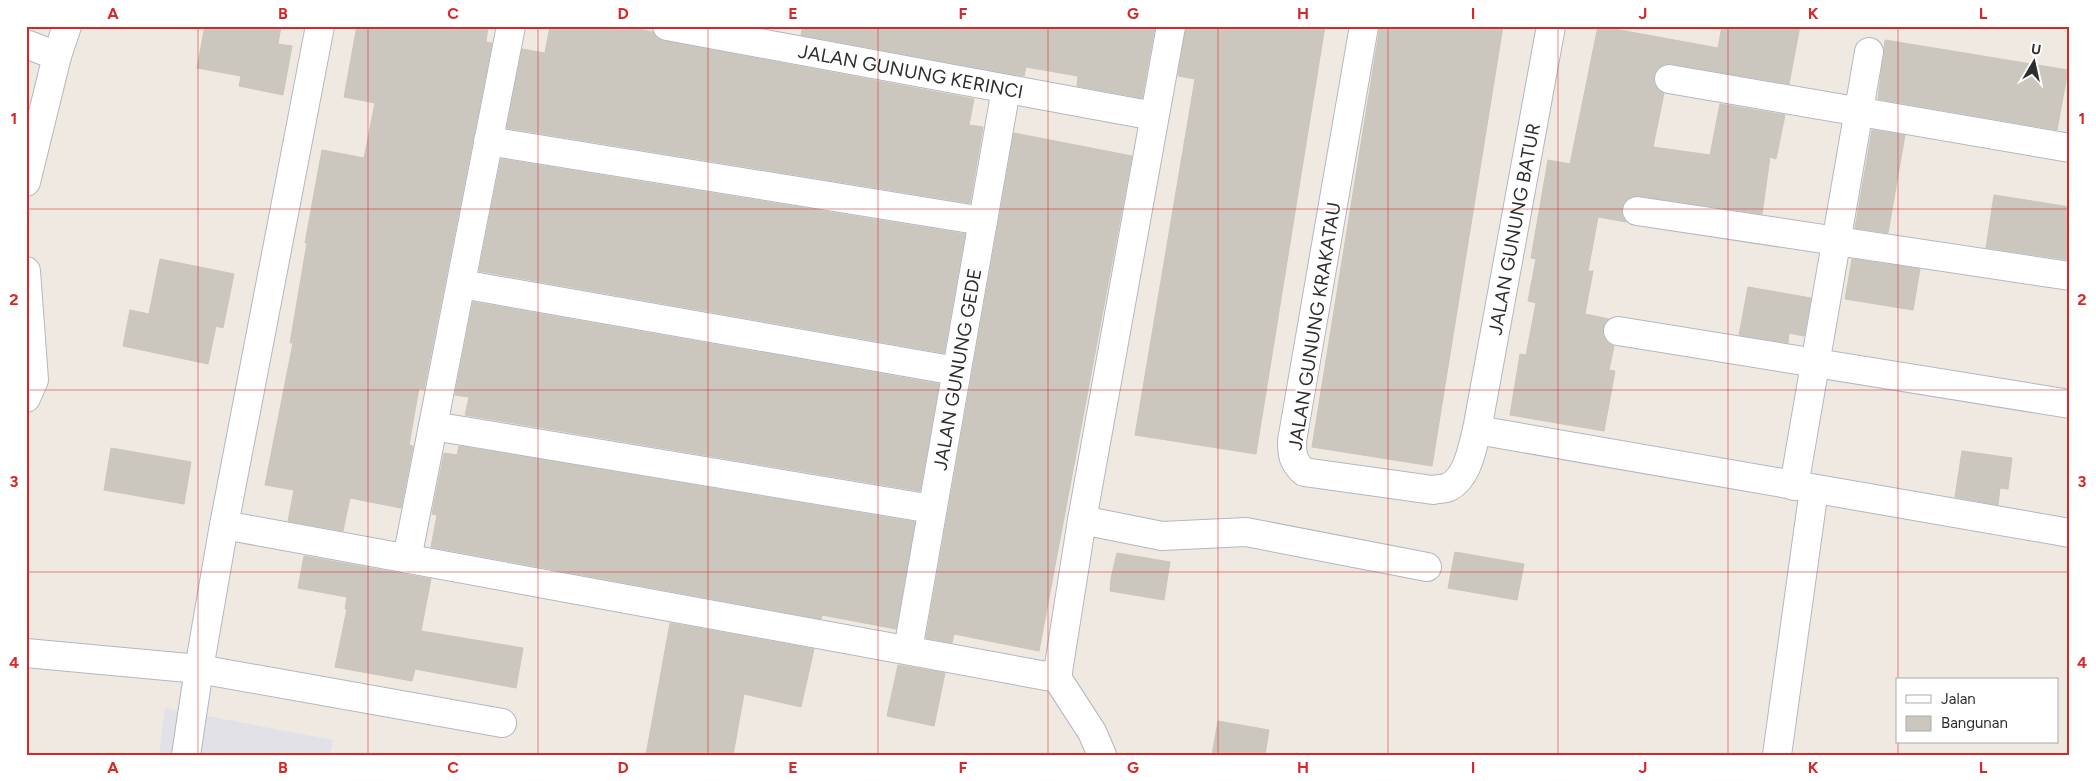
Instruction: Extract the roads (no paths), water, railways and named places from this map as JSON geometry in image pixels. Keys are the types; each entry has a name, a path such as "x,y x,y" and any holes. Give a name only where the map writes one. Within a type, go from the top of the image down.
{"street":[{"path":"26,182 57,56 67,26"},
{"path":"186,755 198,669 224,525 320,26"},
{"path":"407,559 511,26"},
{"name":"JALAN GUNUNG KERINCI","path":"667,26 1154,116"},
{"path":"1102,755 1092,732 1057,678 1082,520 1171,26"},
{"name":"JALAN GUNUNG KRAKATAU","path":"1364,26 1292,441 1292,456 1296,465 1304,472 1433,490 1449,486 1461,475 1467,464 1477,430"},
{"name":"JALAN GUNUNG BATUR","path":"1477,430 1551,26"},
{"path":"26,44 57,56"},
{"path":"1777,755 1815,362 1869,52"},
{"path":"1669,79 2070,148"},
{"name":"JALAN GUNUNG GEDE","path":"908,650 1006,89"},
{"path":"488,141 983,221"},
{"path":"1637,211 2070,276"},
{"path":"26,271 34,380 26,398"},
{"path":"461,284 956,371"},
{"path":"1618,330 2070,404"},
{"path":"433,426 932,509"},
{"path":"1477,430 2070,533"},
{"path":"1082,520 1162,536 1246,532 1427,567"},
{"path":"224,525 1057,678"},
{"path":"26,653 198,669 502,723"}]}
